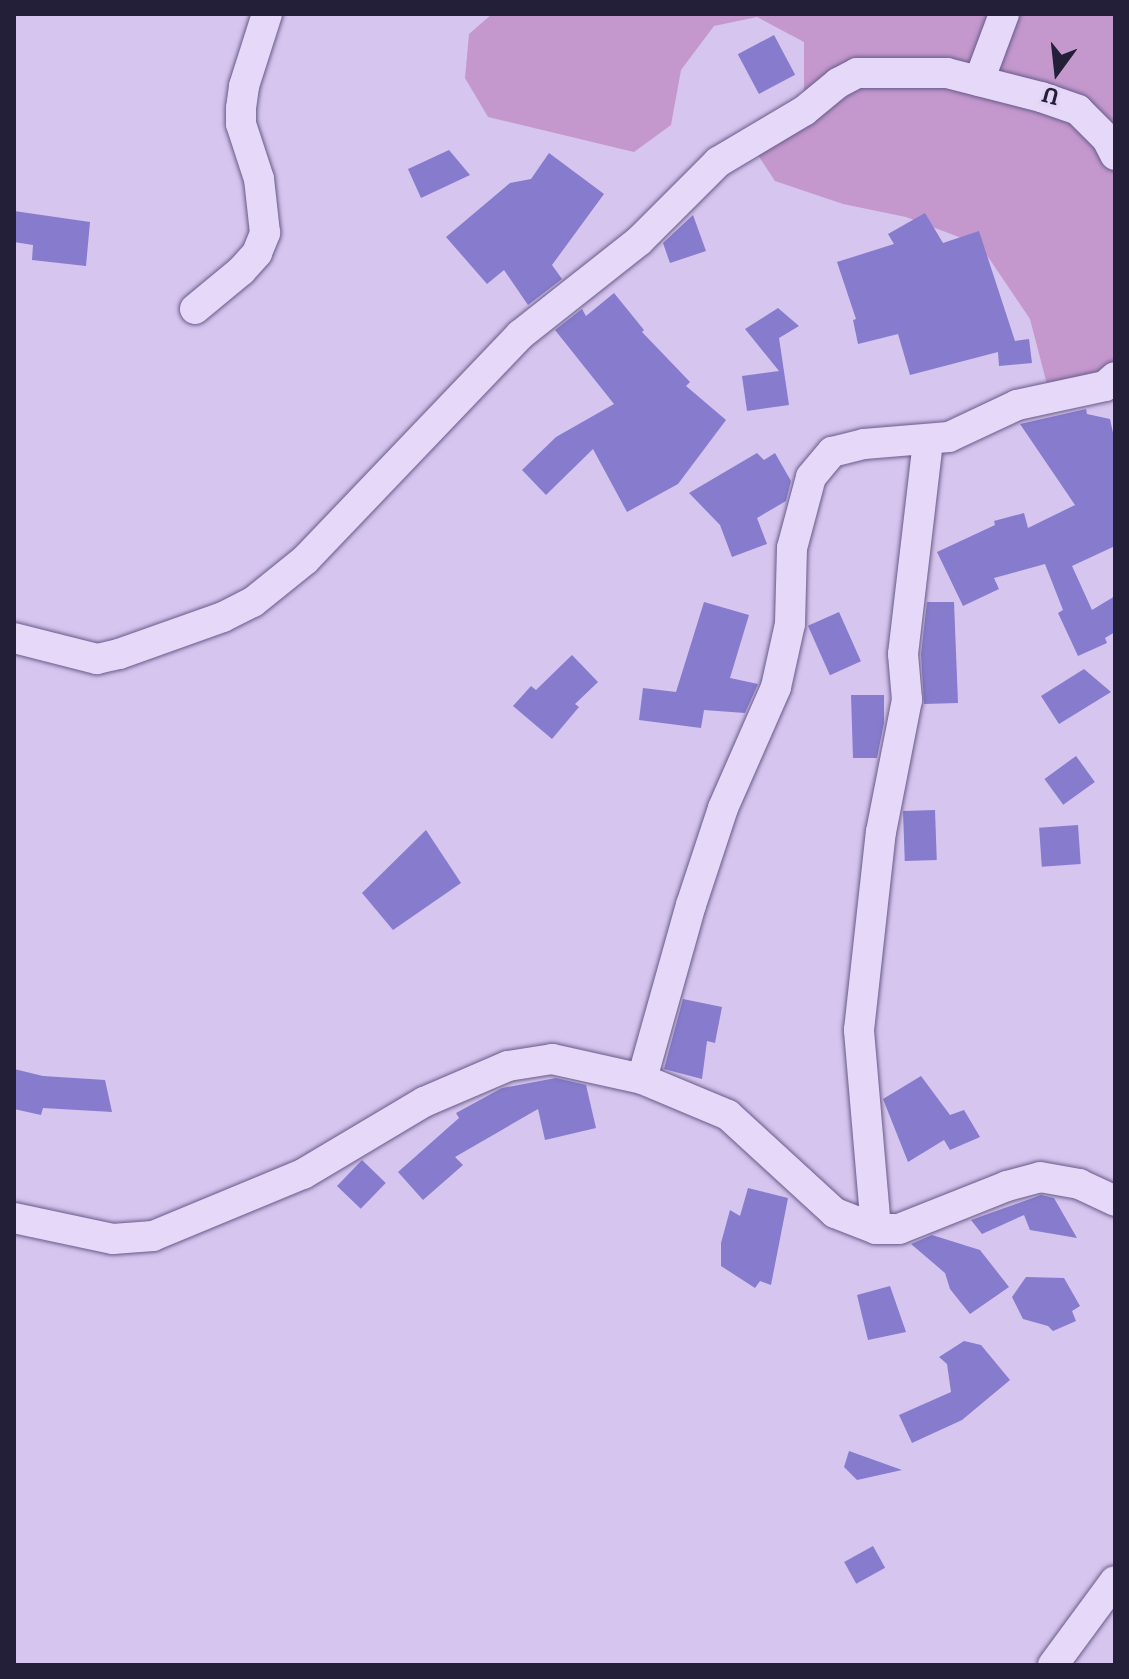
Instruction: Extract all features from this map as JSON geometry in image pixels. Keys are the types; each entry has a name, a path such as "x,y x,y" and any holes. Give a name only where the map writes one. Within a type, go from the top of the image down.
{"street":[{"path":"195,309 228,285 249,262 265,233 259,179 241,124 241,108 244,86 267,14"},
{"path":"979,81 1004,14"},
{"path":"14,638 97,659 223,617 253,602 305,560 520,335 639,241 718,162 804,111 838,83 857,73 947,73 1078,110 1107,139 1115,155"},
{"path":"642,1079 723,808 776,687 790,624 792,548 811,477 832,452 864,444 928,442 949,437 1017,405 1105,386 1115,377"},
{"path":"876,1229 859,1030 881,832 907,700 903,654 928,442"},
{"path":"14,1218 113,1239 153,1236 303,1174 424,1102 508,1066 552,1059 642,1079 728,1115 835,1213 876,1229 899,1229 1007,1186 1040,1177 1079,1184 1115,1201"},
{"path":"1053,1665 1115,1581"}],"shaded area":[{"path":"492,14 1115,14 1115,387 1050,396 1030,319 980,245 906,217 843,204 775,181 750,143 804,111 804,42 757,17 714,26 681,70 671,125 634,152 488,117 465,78 469,34"}],"building":[{"path":"774,35 795,75 759,94 738,54"},
{"path":"449,150 470,175 421,198 408,169"},
{"path":"549,153 604,194 552,265 562,279 528,305 504,270 487,284 446,237 510,183 531,179"},
{"path":"14,211 90,222 86,266 32,260 33,245 14,242"},
{"path":"925,213 943,243 979,231 1015,341 1029,339 1032,363 999,366 998,352 910,375 898,334 858,344 853,320 856,319 837,262 894,244 888,234"},
{"path":"693,215 706,251 670,263 663,243"},
{"path":"614,293 644,330 642,332 690,382 686,386 726,420 678,484 627,512 593,449 546,495 522,470 556,437 614,404 555,330 582,309 586,316"},
{"path":"778,308 799,326 779,338 789,405 747,411 742,376 779,371 745,329"},
{"path":"1086,409 1087,414 1110,419 1115,442 1115,546 1072,566 1092,610 1115,596 1115,632 1105,638 1107,643 1078,656 1058,613 1063,610 1045,564 994,578 999,589 963,606 937,552 995,525 994,521 1024,513 1028,528 1075,505 1020,424"},
{"path":"757,453 764,460 775,453 791,481 786,501 757,518 767,544 732,557 720,525 689,493"},
{"path":"704,602 749,615 730,678 758,684 745,713 704,710 701,728 639,720 643,688 676,692"},
{"path":"927,602 954,602 958,703 924,704 921,654"},
{"path":"839,612 861,661 830,675 808,626"},
{"path":"572,655 598,682 575,704 579,707 552,739 513,706 531,686 536,690"},
{"path":"1084,669 1111,692 1059,724 1041,696"},
{"path":"851,695 884,695 884,723 877,758 853,758"},
{"path":"1076,756 1095,782 1063,805 1044,779"},
{"path":"935,810 937,860 905,861 903,811"},
{"path":"1078,825 1081,864 1042,867 1039,828"},
{"path":"426,830 461,883 393,930 362,893"},
{"path":"683,999 722,1007 715,1043 707,1041 702,1079 664,1069"},
{"path":"14,1069 43,1076 105,1080 112,1112 43,1108 41,1115 14,1109"},
{"path":"921,1076 950,1115 964,1110 980,1137 950,1150 944,1140 908,1162 883,1099"},
{"path":"556,1078 586,1085 596,1128 545,1140 538,1109 455,1157 463,1165 423,1200 398,1172 459,1118 456,1113 502,1088"},
{"path":"362,1160 386,1183 361,1209 337,1186"},
{"path":"748,1188 788,1198 771,1285 760,1281 755,1288 721,1266 721,1243 730,1210 740,1216"},
{"path":"1041,1195 1054,1198 1077,1238 1030,1230 1024,1215 982,1234 971,1220"},
{"path":"932,1235 980,1250 1009,1287 970,1314 950,1289 945,1273 911,1244"},
{"path":"1026,1277 1064,1278 1080,1306 1072,1311 1076,1321 1053,1331 1048,1326 1023,1319 1012,1297"},
{"path":"890,1286 906,1332 868,1340 857,1295"},
{"path":"964,1341 981,1345 1010,1380 962,1420 912,1443 899,1415 951,1392 947,1364 939,1357"},
{"path":"849,1451 902,1470 857,1480 844,1467"},
{"path":"873,1546 885,1568 856,1584 844,1562"}]}
